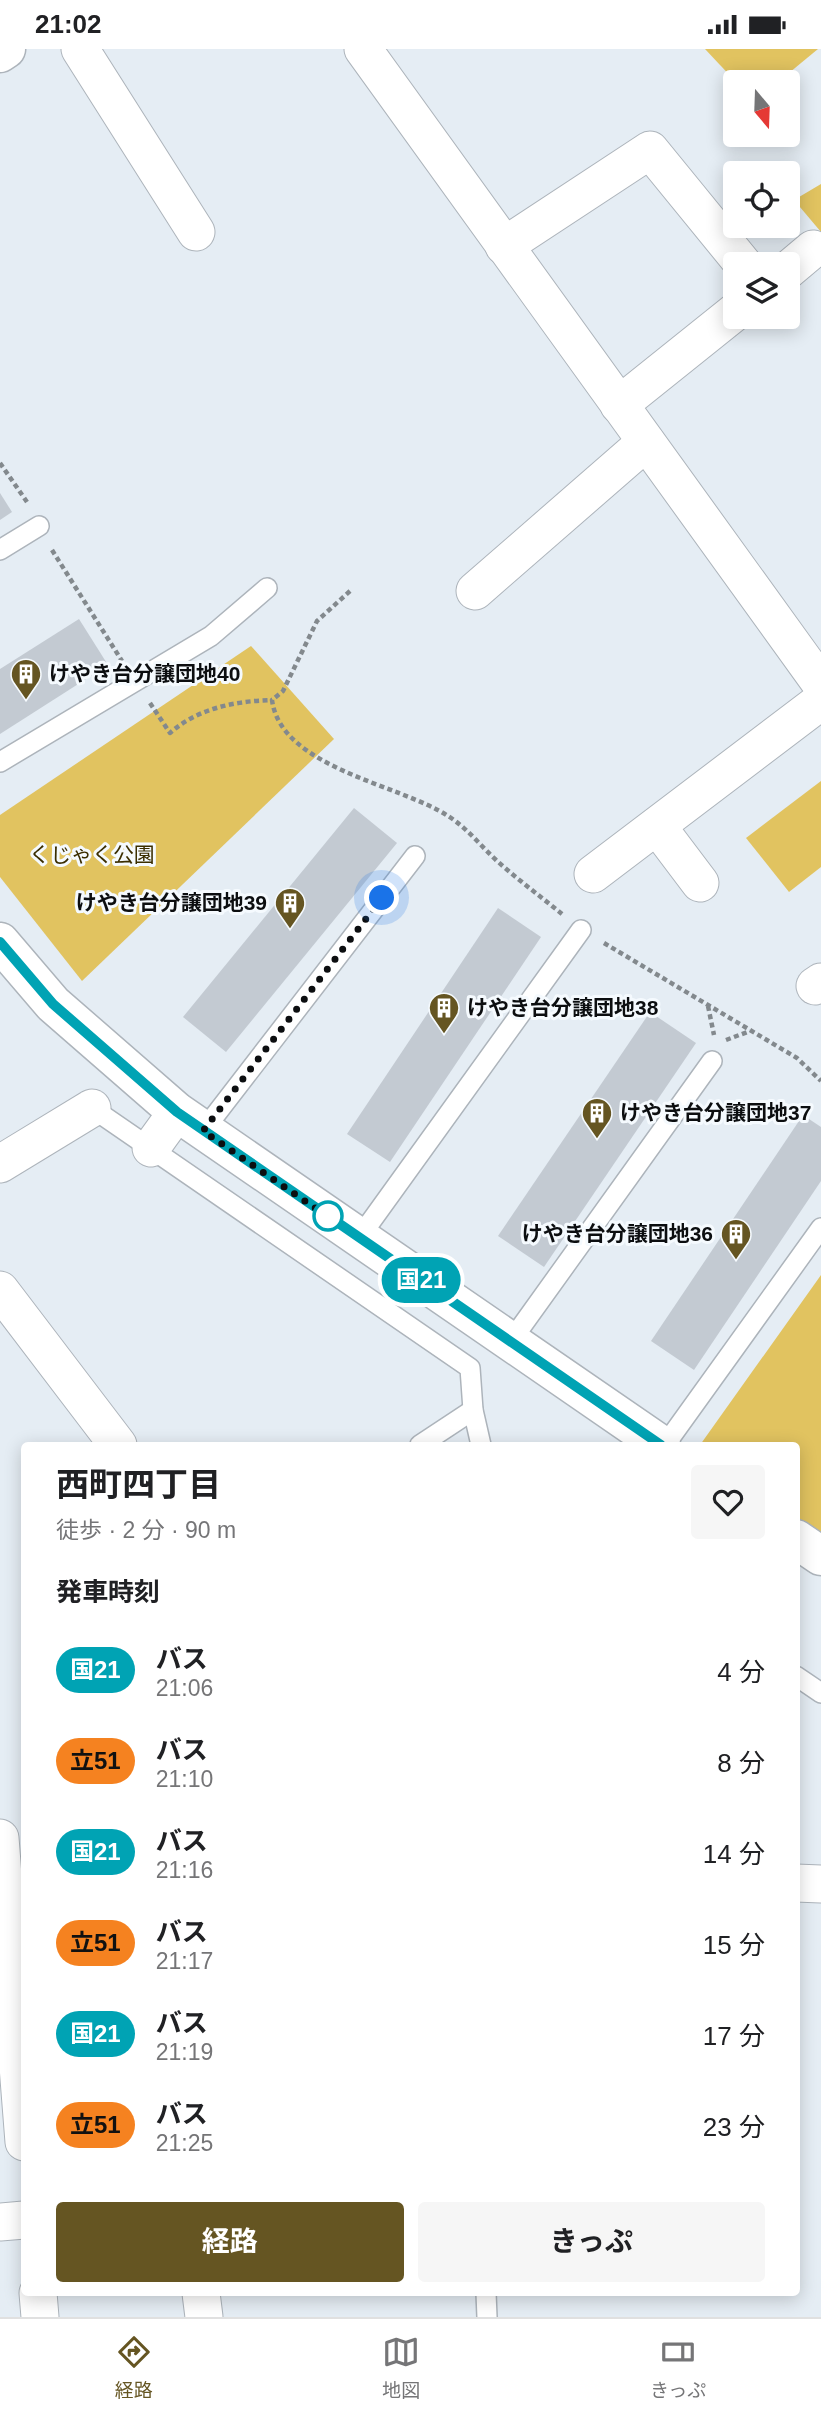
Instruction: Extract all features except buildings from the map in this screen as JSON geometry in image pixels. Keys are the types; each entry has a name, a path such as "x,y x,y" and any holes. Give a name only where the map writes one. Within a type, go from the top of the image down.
{"street":[{"path":"0,53 6,49"},
{"path":"80,49 196,232"},
{"path":"363,49 821,684"},
{"path":"504,246 650,150 733,252"},
{"path":"619,405 723,322"},
{"path":"475,591 646,442"},
{"path":"593,874 821,701"},
{"path":"657,826 700,883"},
{"path":"0,943 53,1004 190,1121 659,1442"},
{"path":"0,1164 92,1108"},
{"path":"151,1148 190,1121"},
{"path":"0,1290 116,1442"},
{"path":"800,1542 821,1556"},
{"path":"0,1838 8,2050 21,2125"},
{"path":"800,1883 821,1884"},
{"path":"0,2222 21,2220"},
{"path":"38,2296 40,2317"},
{"path":"201,2296 204,2317"}],"lane":[{"path":"0,550 39,526"},
{"path":"0,762 211,636 267,588"},
{"path":"190,1121 415,856"},
{"path":"359,1238 581,930"},
{"path":"511,1341 714,1054"},
{"path":"92,1108 470,1369 473,1411 480,1442"},
{"path":"665,1442 821,1228"},
{"path":"425,1442 473,1411"},
{"path":"800,1679 821,1693"},
{"path":"486,2296 487,2317"}],"path":[{"path":"0,463 20,489 39,526 170,733 184,721 240,701 272,700 283,691 317,621 349,591"},
{"path":"272,700 274,717 290,737 331,766 410,797 449,816 581,930 797,1058 821,1081"},
{"path":"714,1054 732,1036 751,1030"}],"green space":[{"path":"705,49 818,49 793,70 725,70"},
{"path":"821,184 821,232 800,207 800,196"},
{"name":"くじゃく公園","path":"251,646 334,739 82,981 0,877 0,815"},
{"path":"821,781 821,867 789,892 746,838"},
{"path":"821,1275 821,1534 800,1519 800,1442 702,1442"}],"bus line":[{"name":"国21","path":"0,942 53,1004 177,1112 657,1442"}],"place":[{"name":"けやき台分譲団地40","path":"26,701"},
{"name":"けやき台分譲団地39","path":"290,930"},
{"name":"けやき台分譲団地38","path":"444,1035"},
{"name":"けやき台分譲団地37","path":"597,1140"},
{"name":"けやき台分譲団地36","path":"736,1261"}],"route":[{"path":"328,1216 337,1223 203,1131 382,898"}]}
